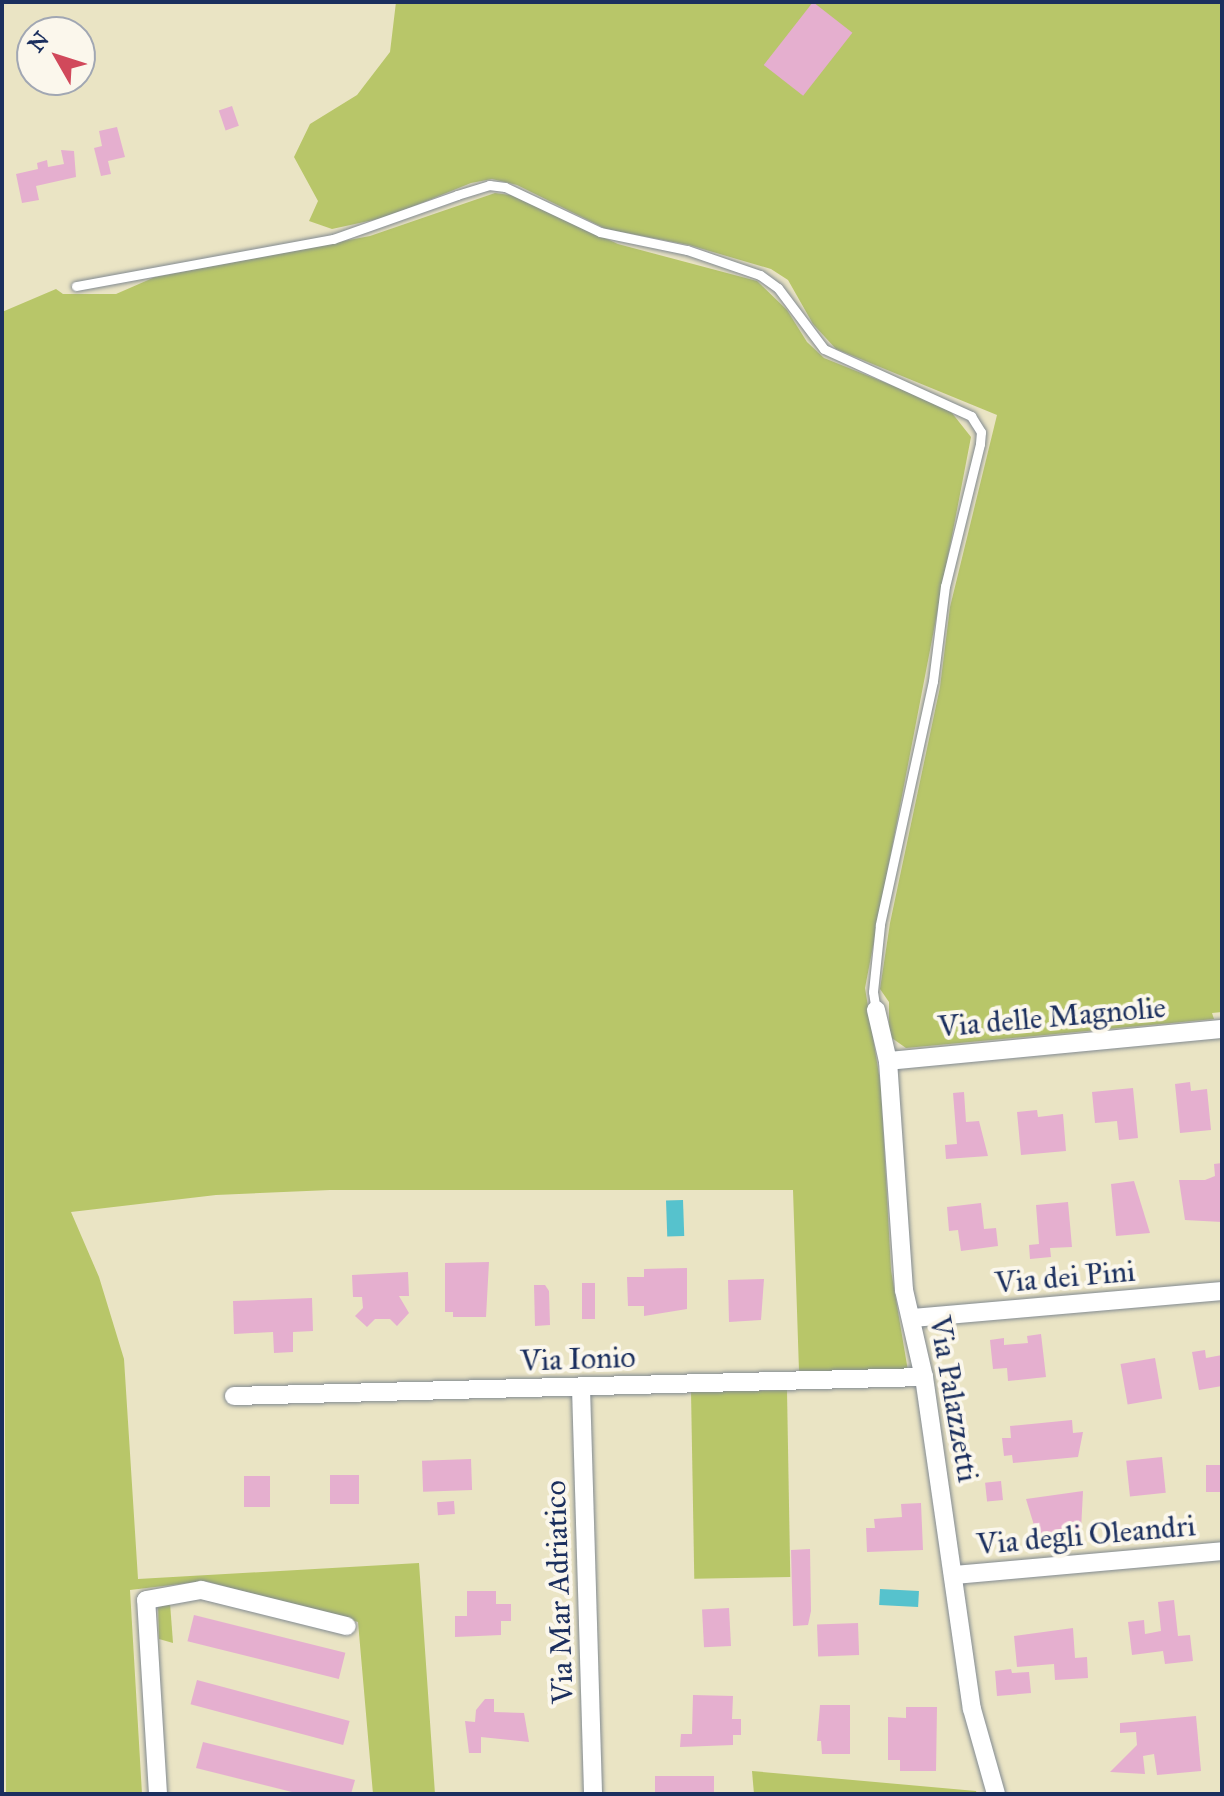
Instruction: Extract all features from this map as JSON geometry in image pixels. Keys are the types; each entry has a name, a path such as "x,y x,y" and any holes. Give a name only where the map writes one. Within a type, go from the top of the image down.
{"street":[{"name":"Via Palazzetti","path":"876,1010 888,1061 904,1290 913,1318 924,1377 972,1709 996,1794"},
{"name":"Via delle Magnolie","path":"888,1061 1222,1029"},
{"name":"Via dei Pini","path":"913,1318 1222,1291"},
{"name":"Via Ionio","path":"234,1396 924,1377"},
{"name":"Via Mar Adriatico","path":"581,1388 593,1794"},
{"name":"Via degli Oleandri","path":"955,1575 1222,1551"},
{"path":"158,1794 146,1600 201,1590 347,1626"}],"lane":[{"path":"76,286 333,239 465,192 505,187 600,232 687,250 760,275 778,288 824,349 971,416 981,432 980,444 945,586 933,681 880,925 873,992 876,1010"}],"green space":[{"path":"396,2 1222,2 1222,1012 1212,1013 1214,1019 906,1048 889,1036 889,1002 880,989 890,923 940,687 950,607 997,415 836,349 813,324 788,280 771,269 689,245 606,229 517,185 492,179 471,183 387,217 332,229 309,221 318,201 294,157 310,124 357,95 390,52"},
{"path":"495,193 511,195 618,244 757,281 787,310 807,342 824,358 948,408 971,437 865,988 881,1087 891,1270 908,1371 799,1371 793,1190 330,1190 216,1195 71,1212 99,1277 124,1359 138,1579 419,1563 435,1794 373,1794 358,1622 205,1581 130,1590 142,1794 6,1794 2,312 56,289 63,294 116,294 155,277 370,236"},
{"path":"787,1390 790,1577 694,1579 691,1392"},
{"path":"170,1603 173,1643 159,1639 158,1604"},
{"path":"752,1771 976,1791 977,1794 754,1794"}],"water":[{"path":"683,1200 684,1236 667,1237 666,1201"},
{"path":"880,1589 919,1591 918,1607 879,1605"}],"building":[{"path":"813,2 852,33 803,96 764,65"},
{"path":"232,106 239,126 226,130 219,111"},
{"path":"117,127 125,157 108,161 111,174 101,176 94,148 102,146 99,131"},
{"path":"61,150 74,151 76,177 36,186 39,200 22,203 16,174 38,169 37,163 47,160 48,167 64,164"},
{"path":"1190,1082 1191,1091 1207,1089 1211,1130 1180,1133 1175,1084"},
{"path":"1133,1088 1138,1138 1119,1140 1117,1121 1095,1123 1092,1092"},
{"path":"964,1092 966,1122 979,1121 988,1156 946,1159 945,1145 957,1144 953,1093"},
{"path":"1037,1110 1038,1117 1063,1114 1066,1151 1021,1155 1017,1112"},
{"path":"1222,1163 1222,1222 1185,1220 1179,1180 1205,1180 1215,1176 1214,1164"},
{"path":"1134,1181 1150,1233 1116,1236 1111,1184"},
{"path":"1068,1202 1072,1247 1050,1248 1051,1257 1030,1259 1029,1245 1039,1244 1036,1205"},
{"path":"981,1203 984,1229 996,1228 998,1246 961,1251 958,1230 949,1231 947,1207"},
{"path":"489,1262 486,1317 453,1317 453,1312 445,1312 445,1263"},
{"path":"687,1268 687,1309 644,1316 644,1306 628,1306 627,1277 644,1277 644,1269"},
{"path":"408,1272 409,1296 399,1296 409,1313 397,1326 390,1319 375,1319 367,1327 355,1316 363,1308 362,1297 353,1297 352,1275"},
{"path":"764,1279 761,1320 729,1322 728,1280"},
{"path":"582,1283 595,1283 595,1319 582,1319"},
{"path":"534,1285 545,1285 549,1291 550,1325 535,1326"},
{"path":"312,1298 313,1331 293,1332 293,1352 274,1353 273,1332 234,1334 233,1301"},
{"path":"1041,1334 1046,1377 1008,1381 1007,1368 993,1369 990,1340 1004,1338 1004,1345 1028,1343 1027,1336"},
{"path":"1205,1350 1206,1358 1222,1355 1222,1386 1199,1390 1192,1352"},
{"path":"1155,1358 1162,1398 1128,1404 1121,1364"},
{"path":"1072,1420 1073,1433 1083,1432 1078,1457 1013,1463 1012,1455 1004,1456 1002,1438 1011,1438 1010,1426"},
{"path":"1162,1457 1166,1493 1130,1497 1126,1461"},
{"path":"471,1459 472,1490 423,1492 422,1461"},
{"path":"1206,1465 1222,1465 1222,1492 1206,1492"},
{"path":"330,1475 359,1475 359,1504 330,1504"},
{"path":"244,1476 270,1476 270,1507 244,1507"},
{"path":"1001,1481 1003,1500 987,1502 985,1483"},
{"path":"1083,1491 1081,1530 1037,1535 1026,1499"},
{"path":"454,1501 455,1514 438,1515 437,1502"},
{"path":"921,1503 923,1550 867,1552 866,1528 875,1528 874,1519 902,1517 901,1504"},
{"path":"810,1549 811,1611 808,1625 793,1626 791,1550"},
{"path":"467,1591 496,1591 496,1604 511,1604 511,1621 501,1621 501,1635 455,1637 455,1616 467,1616"},
{"path":"1174,1600 1178,1636 1190,1635 1193,1661 1165,1664 1163,1651 1132,1655 1128,1622 1144,1620 1145,1634 1161,1631 1158,1602"},
{"path":"729,1608 731,1646 704,1647 702,1609"},
{"path":"194,1615 345,1653 339,1679 187,1641"},
{"path":"858,1623 859,1655 818,1656 817,1624"},
{"path":"1073,1628 1075,1658 1087,1657 1088,1678 1055,1680 1054,1664 1017,1667 1014,1636"},
{"path":"1011,1669 1012,1673 1029,1672 1031,1693 997,1696 995,1671"},
{"path":"197,1680 350,1721 343,1745 191,1704"},
{"path":"693,1695 733,1696 732,1719 741,1719 741,1735 733,1735 733,1745 680,1747 681,1734 692,1734"},
{"path":"485,1699 494,1699 494,1712 524,1713 529,1742 481,1737 481,1753 469,1753 465,1721 475,1722 476,1710"},
{"path":"820,1705 850,1705 850,1754 822,1754 821,1741 817,1741"},
{"path":"906,1707 937,1707 936,1771 900,1771 900,1760 888,1760 888,1717 906,1718"},
{"path":"1196,1716 1201,1771 1157,1775 1154,1754 1143,1756 1145,1774 1110,1772 1137,1745 1136,1732 1120,1733 1120,1723"},
{"path":"203,1742 355,1780 351,1794 300,1794 196,1768"},
{"path":"655,1776 714,1776 714,1793 655,1793"}]}
